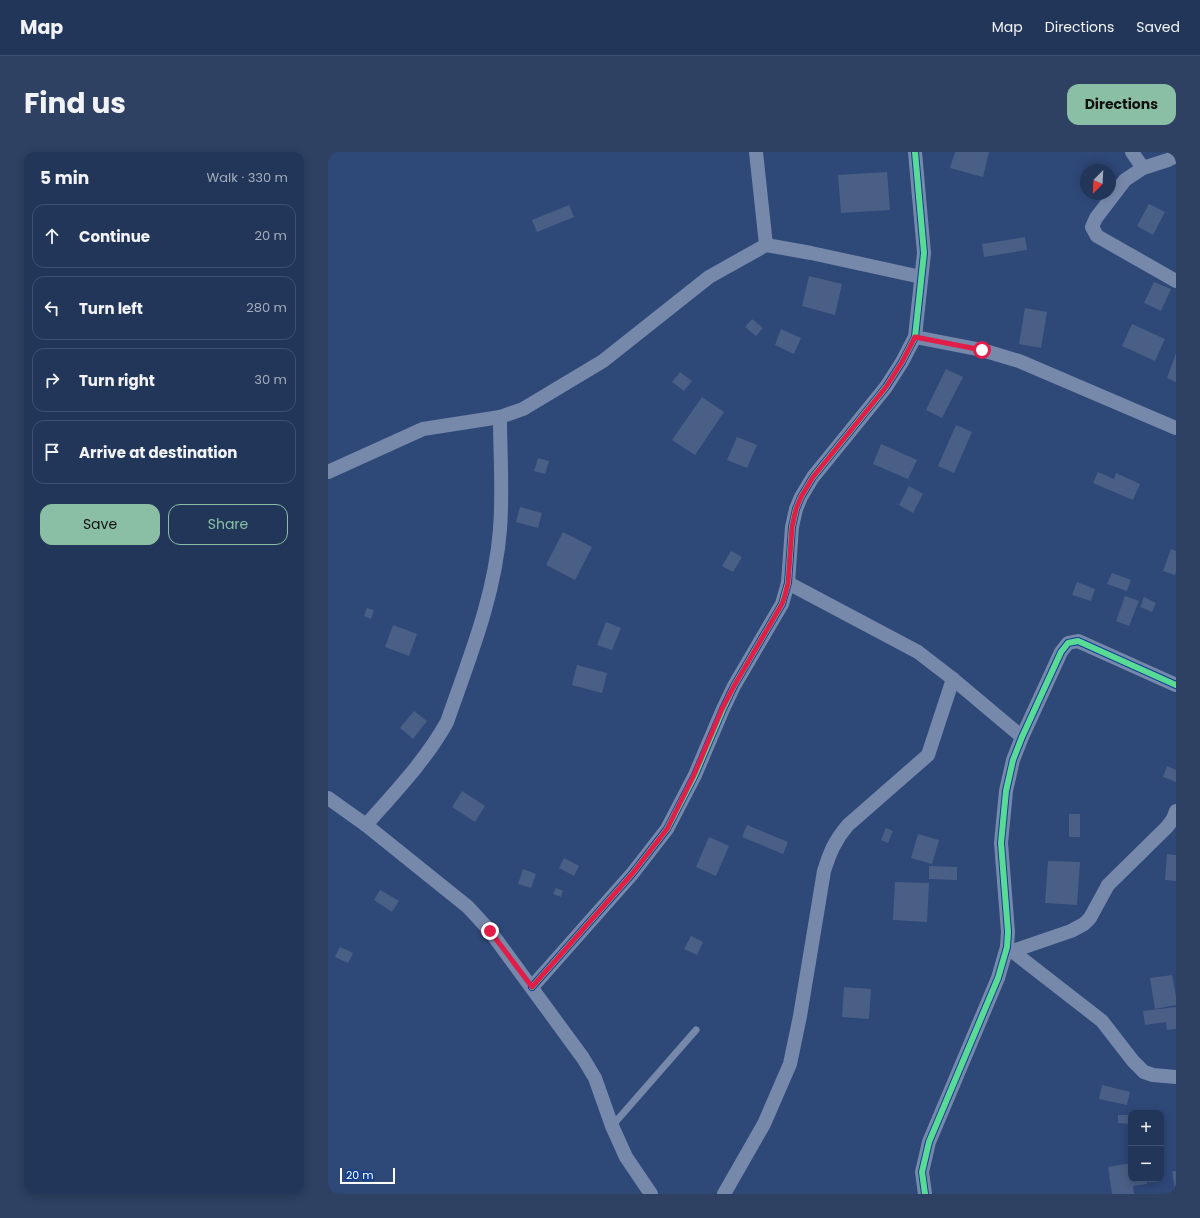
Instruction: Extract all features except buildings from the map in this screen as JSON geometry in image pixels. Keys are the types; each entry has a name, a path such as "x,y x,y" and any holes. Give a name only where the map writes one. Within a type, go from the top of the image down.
{"street":[{"path":"756,152 766,245"},
{"path":"532,987 632,874 667,829 694,775 722,709 782,604 788,583 792,527 796,509 801,497 813,477 886,387 902,362 915,337 924,254 915,152"},
{"path":"1132,152 1143,168"},
{"path":"1176,156 1143,168 1125,180 1096,218 1092,227 1097,236 1176,281"},
{"path":"328,472 423,429 500,417 523,409 603,361 709,277 766,245 811,253 921,277"},
{"path":"915,337 982,350 1019,361 1176,428"},
{"path":"366,825 428,753 447,722 483,620 492,579 500,530 500,417"},
{"path":"788,583 918,652 953,679 1022,737"},
{"path":"926,1194 922,1172 929,1142 1010,949 1001,843 1006,791 1013,760 1022,737 1061,652 1068,643 1078,641 1176,685"},
{"path":"724,1194 764,1124 790,1064 800,1016 824,871 831,849 838,836 848,825 928,755 953,679"},
{"path":"328,798 366,825 468,906 490,931 583,1058 595,1078 612,1126 626,1157 651,1194"},
{"path":"1010,949 1071,931 1084,924 1090,918 1108,886 1167,827 1173,819 1176,811"},
{"path":"1010,949 1102,1021 1133,1061 1144,1072 1153,1075 1176,1077"}],"lane":[{"path":"612,1126 696,1030"}],"cycle path":[{"path":"532,987 632,874 667,829 695,775 734,686 782,604 788,583 792,527 796,509 801,497 813,477 886,387 902,362 915,337 924,253 915,152"},
{"path":"925,1194 922,1172 929,1142 998,978 1007,947 1008,932 1001,843 1006,791 1013,760 1061,652 1068,643 1078,641 1176,685"}],"route":[{"path":"490,931 532,987 632,874 667,829 694,775 722,709 782,604 788,583 792,527 796,509 801,497 813,477 886,387 902,362 915,337 982,350"}]}
